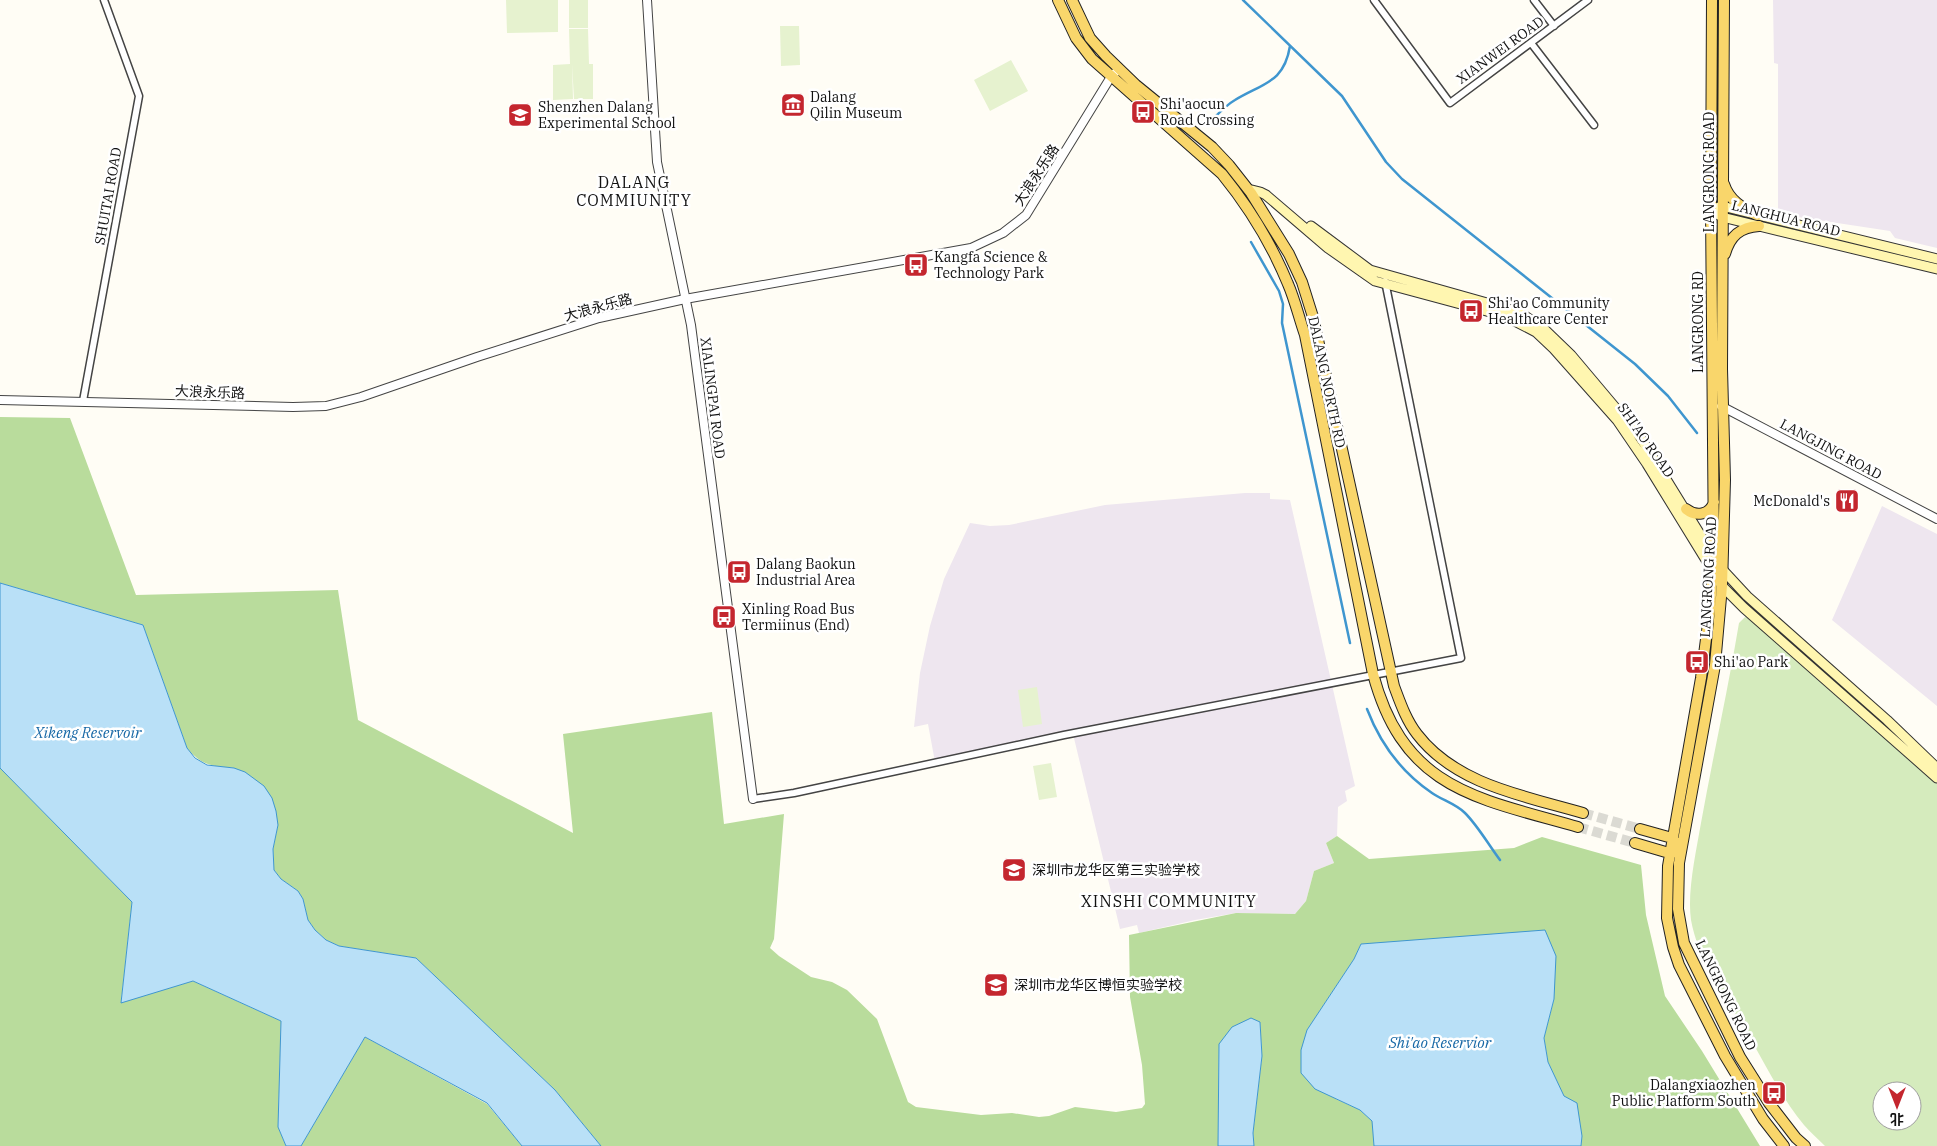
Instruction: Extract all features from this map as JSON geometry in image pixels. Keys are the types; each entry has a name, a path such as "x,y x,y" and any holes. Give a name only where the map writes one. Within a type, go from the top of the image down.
{"main road":[{"name":"DALANG NORTH RD","path":"1058,0 1069,25 1084,49 1100,66 1116,72 1136,85 1212,147 1229,164 1251,193 1289,254 1302,282 1313,317 1390,670 1403,709 1417,734 1436,754 1467,775 1502,790 1583,813"},
{"name":"DALANG NORTH RD","path":"1072,0 1090,38 1116,72 1226,180 1249,212 1288,284 1305,335 1373,674 1378,693 1390,723 1408,750 1435,775 1465,792 1578,827"},
{"name":"LANGRONG ROAD","path":"1711,210 1712,0"},
{"name":"LANGRONG ROAD","path":"1724,0 1722,406 1726,480 1718,572 1669,853 1666,908 1675,956 1725,1056 1751,1101 1782,1146"},
{"path":"1722,180 1731,198 1742,207 1757,215"},
{"name":"SHI'AO ROAD","path":"1251,193 1252,190 1260,192 1273,201 1354,267 1375,281 1385,280 1510,309 1539,324 1554,337 1626,419 1686,509 1714,557"},
{"name":"LANGHUA ROAD","path":"1711,210 1757,215 1937,258"},
{"name":"LANGRONG RD","path":"1711,210 1713,433"},
{"name":"LANGHUA ROAD","path":"1722,212 1759,226 1937,269"},
{"path":"1722,262 1730,241 1737,232 1749,226 1759,226"},
{"name":"SHI'AO ROAD","path":"1385,280 1505,316 1536,332 1554,349 1628,434 1718,572 1887,720 1937,768"},
{"name":"LANGRONG ROAD","path":"1713,433 1714,557 1722,586 1715,665 1679,863 1677,899 1679,921 1684,943 1736,1049 1756,1084 1790,1130 1805,1146"},
{"path":"1686,509 1693,514 1703,513 1710,509 1714,502"},
{"path":"1722,586 1744,608 1937,778"},
{"path":"1635,843 1669,853 1682,851 1672,838 1640,829"}],"street":[{"name":"SHUITAI ROAD","path":"83,401 139,96 104,0"},
{"name":"XIALINGPAI ROAD","path":"647,0 657,162 692,334 753,800"},
{"name":"XIANWEI ROAD","path":"1374,0 1450,103 1588,0"},
{"path":"1534,0 1554,26"},
{"path":"1531,43 1594,125"},
{"name":"大浪永乐路","path":"0,400 292,407 326,406 361,397 599,318 686,299 971,248 1003,232 1026,215 1116,72"},
{"path":"753,800 794,793 1074,733 1390,670 1461,658 1385,280"},
{"name":"LANGJING ROAD","path":"1712,402 1937,518"}],"shaded area":[{"path":"1773,0 1937,0 1937,248 1895,238 1890,231 1778,214 1778,64 1774,63"},
{"path":"1245,493 1270,493 1270,499 1290,500 1355,786 1345,791 1347,801 1338,807 1337,836 1326,843 1334,863 1314,871 1306,901 1295,914 1236,913 1139,933 1137,925 1120,929 1073,734 935,762 928,724 914,727 920,673 930,626 944,579 970,523 990,526 1009,525 1105,505"},
{"path":"1882,506 1937,534 1937,706 1832,620"}],"green space":[{"path":"506,0 558,0 558,32 507,33"},
{"path":"569,0 588,0 588,28 569,28"},
{"path":"780,26 799,26 800,65 781,66"},
{"path":"569,29 588,29 589,64 593,64 593,99 574,99 572,64 573,99 553,100 553,65 570,64"},
{"path":"1011,60 1028,91 990,111 974,80"},
{"path":"0,417 70,418 136,595 338,590 358,720 573,833 563,734 712,712 724,824 784,814 774,939 770,948 811,977 832,982 847,990 877,1019 908,1102 916,1107 981,1115 1012,1113 1039,1117 1049,1116 1075,1107 1116,1112 1142,1108 1145,1104 1142,1065 1130,997 1129,935 1236,913 1295,914 1306,901 1314,871 1334,863 1326,843 1337,836 1369,859 1514,848 1542,837 1641,865 1646,915 1665,996 1702,1051 1760,1146 1581,1146 1582,1136 1548,1062 1544,1038 1554,999 1361,944 1354,959 1307,1030 1336,1099 1360,1110 1373,1122 1374,1146 1254,1146 1253,1133 1262,1056 1260,1022 1219,1044 1218,1146 601,1146 555,1090 416,958 339,946 326,940 315,930 308,920 303,899 298,891 281,879 274,870 273,849 278,825 234,768 219,767 203,762 187,748 143,625 0,583"},
{"path":"1745,617 1750,619 1937,783 1937,1146 1825,1146 1804,1125 1782,1094 1715,982 1700,952 1691,920 1691,885 1739,623"},
{"path":"1037,687 1042,724 1023,727 1018,690"},
{"path":"1051,763 1057,797 1039,800 1033,766"},
{"path":"0,768 132,902 121,1002 193,981 281,1021 278,1127 286,1146 0,1146"},
{"path":"365,1037 487,1104 522,1146 301,1146"}],"water":[{"name":"Xikeng Reservoir","path":"0,583 143,625 187,748 195,758 207,765 234,768 245,772 264,786 272,798 278,825 273,849 274,870 281,879 298,891 303,899 308,920 315,930 326,940 339,946 416,958 555,1090 601,1146 522,1146 487,1103 365,1037 301,1146 286,1146 278,1127 281,1021 193,981 121,1003 132,902 0,768"},
{"name":"Shi'ao Reservior","path":"1545,930 1556,956 1554,999 1544,1038 1548,1062 1564,1096 1577,1103 1582,1136 1581,1146 1374,1146 1372,1121 1360,1110 1315,1089 1301,1073 1301,1050 1307,1030 1354,959 1361,944"},
{"path":"1251,1018 1260,1022 1262,1056 1253,1133 1254,1146 1218,1146 1219,1044 1232,1027"}],"waterway":[{"path":"1243,0 1342,96 1386,162 1402,179 1635,364 1668,396 1697,433"},
{"path":"1209,123 1232,102 1277,75 1283,68 1290,46"},
{"path":"1251,242 1279,291 1283,304 1282,323 1350,643"},
{"path":"1367,709 1378,734 1401,766 1421,785 1465,813 1479,829 1500,860"}],"tunnel":[{"path":"1583,813 1640,829"},
{"path":"1578,827 1635,843"}],"place":[{"name":"Dalang Qilin Museum","path":"793,105"},
{"name":"Shi'aocun Road Crossing","path":"1143,112"},
{"name":"Shenzhen Dalang Experimental School","path":"520,115"},
{"name":"Kangfa Science & Technology Park","path":"916,265"},
{"name":"Shi'ao Community Healthcare Center","path":"1471,311"},
{"name":"McDonald's","path":"1847,501"},
{"name":"Dalang Baokun Industrial Area","path":"739,572"},
{"name":"Xinling Road Bus Termiinus (End)","path":"724,617"},
{"name":"Shi'ao Park","path":"1697,662"},
{"name":"深圳市龙华区第三实验学校","path":"1014,870"},
{"name":"深圳市龙华区博恒实验学校","path":"996,985"},
{"name":"Dalangxiaozhen Public Platform South","path":"1774,1093"}],"district":[{"name":"DALANG COMMIUNITY","path":"634,191"},
{"name":"XINSHI COMMUNITY","path":"1169,901"}]}
